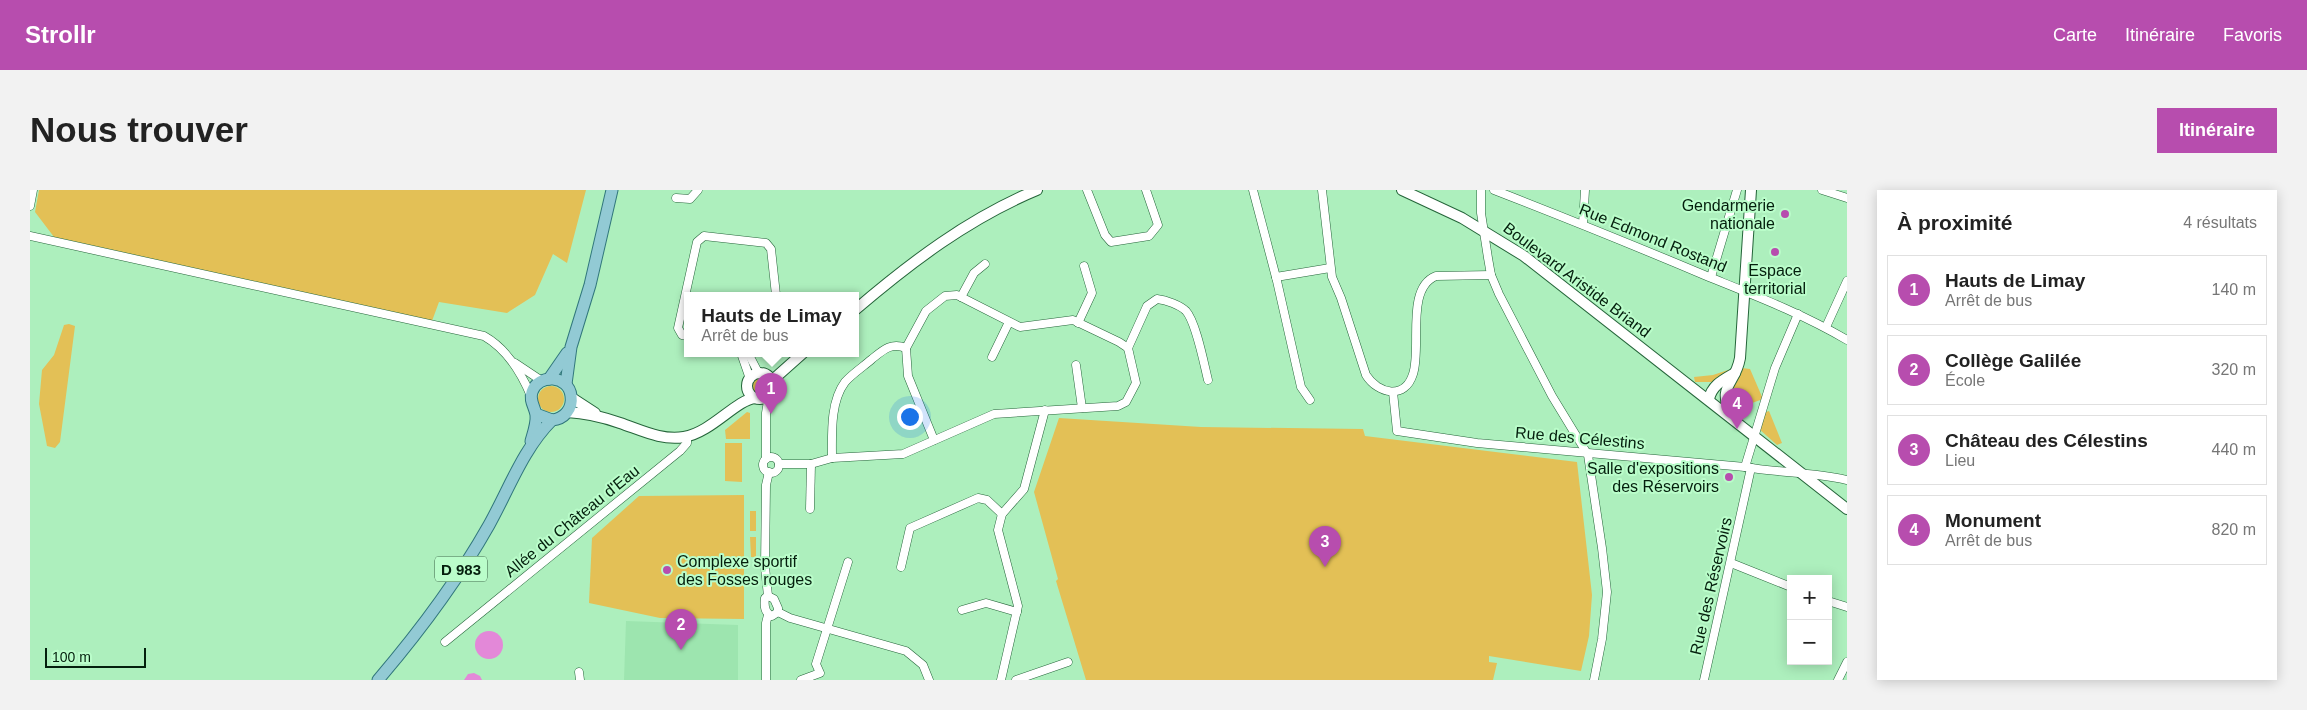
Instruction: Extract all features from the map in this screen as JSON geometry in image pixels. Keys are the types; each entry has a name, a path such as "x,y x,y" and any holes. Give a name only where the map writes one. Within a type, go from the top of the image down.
{"main road":[{"path":"600,416 572,398 566,384 571,347 590,285 612,190"},
{"path":"859,301 941,238 987,209 1027,190"},
{"path":"859,307 913,263 963,229 1005,205 1037,190"},
{"name":"Boulevard Aristide Briand","path":"1402,190 1484,228"},
{"name":"Boulevard Aristide Briand","path":"1414,190 1484,228 1524,256 1847,509"},
{"path":"1709,400 1736,372 1740,358 1751,190"},
{"path":"1750,222 1755,190"},
{"path":"571,347 545,380 534,387 531,396 536,414 552,420 558,419 567,412 572,398"},
{"path":"705,429 744,394 748,383 761,374 771,372 790,357"},
{"path":"567,412 600,416 661,437 687,437 705,429 747,400 764,395 776,377 798,357"},
{"path":"761,374 769,378 764,395"},
{"path":"545,380 555,379 566,384"},
{"path":"748,383 750,395 764,395"},
{"path":"1693,387 1722,386"},
{"path":"1722,386 1725,403 1733,419"},
{"name":"D 983","path":"530,448 536,414"},
{"name":"D 983","path":"378,680 431,613 461,570 489,525 530,448 552,420"}],"street":[{"path":"30,206 33,190"},
{"path":"676,198 690,199 698,190"},
{"path":"1087,190 1105,235 1111,242 1149,236 1158,225 1146,190"},
{"path":"1253,190 1276,277 1301,387 1310,400"},
{"path":"1322,190 1330,268 1366,375 1378,389 1393,392 1408,383 1414,371 1416,322 1421,294 1426,281 1436,276 1491,275"},
{"path":"1481,190 1491,275 1552,396 1586,452 1601,539 1607,592 1602,639 1594,680"},
{"name":"Rue Edmond Rostand","path":"1494,190 1583,224 1711,277 1798,314 1826,327 1847,340"},
{"path":"1583,224 1584,190"},
{"path":"1711,277 1737,190"},
{"path":"1822,190 1847,198"},
{"path":"30,236 484,336 502,349 511,360 531,396"},
{"path":"686,292 697,242 704,236 766,243 771,250 776,292"},
{"path":"961,297 974,273 985,264"},
{"path":"1078,323 1092,293 1084,266"},
{"path":"1276,277 1330,268"},
{"path":"1826,327 1847,282"},
{"path":"934,440 908,376 906,348 926,311 944,296 957,295 1020,327 1073,320 1128,348"},
{"path":"779,464 811,464 832,458 903,454 994,414 1118,406 1126,402 1136,383 1128,348 1147,306 1157,299 1165,300 1186,311 1192,322 1208,380"},
{"path":"684,301 678,328 684,335"},
{"name":"Rue des Réservoirs","path":"1704,680 1731,563 1754,436 1775,368 1798,314"},
{"path":"992,357 1008,322"},
{"path":"832,458 835,406 845,382 885,348 896,344 906,348"},
{"path":"742,357 748,383"},
{"path":"750,357 761,374"},
{"path":"511,360 545,380"},
{"path":"1076,365 1082,408"},
{"name":"Rue des Célestins","path":"1393,392 1397,431 1477,443 1586,452 1784,473 1801,473 1847,480"},
{"path":"764,395 766,413 766,459 764,467 769,472"},
{"path":"1000,680 1018,606 998,530 1002,514 1024,489 1045,410"},
{"name":"Allée du Château d'Eau","path":"445,642 680,451 687,443 687,437"},
{"path":"766,459 775,458 779,464"},
{"path":"769,472 776,471 779,464"},
{"path":"810,509 811,464"},
{"path":"766,680 766,623 768,615 764,603 768,596 765,558 766,485 769,472"},
{"path":"901,567 910,528 978,498 987,500 1002,514"},
{"path":"801,680 821,676 816,664 848,562"},
{"path":"1731,563 1787,585"},
{"path":"768,596 774,598 778,612"},
{"path":"962,610 986,603 1017,612"},
{"path":"1832,603 1847,607"},
{"path":"778,612 906,651 922,665 930,680"},
{"path":"768,615 772,616 778,612"},
{"path":"1016,680 1068,662"},
{"path":"1838,680 1844,674 1847,662"}],"shaded area":[{"path":"39,190 586,190 567,263 553,254 535,295 507,313 439,302 432,321 54,237 35,212"},
{"path":"64,325 75,326 60,442 55,448 47,446 39,404 42,370 54,355"},
{"path":"1742,368 1750,369 1763,399 1752,403 1750,398 1741,403 1734,411 1727,394"},
{"path":"1728,370 1729,372 1712,382 1695,382 1694,377 1713,375"},
{"path":"759,379 764,381 766,386 764,391 759,393 754,391 752,386 754,381"},
{"path":"551,386 560,390 564,399 560,408 551,412 542,408 538,399 542,390"},
{"path":"1769,411 1782,443 1777,445 1758,428 1763,413"},
{"path":"747,412 750,413 750,439 726,439 725,430"},
{"path":"1059,418 1201,427 1363,429 1365,436 1577,462 1592,595 1589,636 1581,671 1489,656 1489,662 1497,663 1493,680 1086,680 1056,581 1058,579 1034,492"},
{"path":"725,443 742,443 742,482 725,481"},
{"name":"Complexe sportif des Fosses rouges","path":"744,495 744,619 660,618 589,603 592,538 639,496"},
{"path":"750,511 756,511 756,531 750,531"},
{"path":"750,537 756,537 756,557 751,557"},
{"path":"626,621 738,625 738,680 624,680"},
{"path":"489,631 499,635 503,645 499,655 489,659 479,655 475,645 479,635"},
{"path":"474,673 480,676 482,680 464,680 468,674"}],"place":[{"name":"Gendarmerie nationale","path":"1785,214"},
{"name":"Espace territorial","path":"1775,252"},
{"name":"Hauts de Limay","path":"771,414"},
{"name":"Monument","path":"1737,429"},
{"name":"Salle d'expositions des Réservoirs","path":"1729,477"},
{"name":"Château des Célestins","path":"1325,567"},
{"name":"Complexe sportif des Fosses rouges","path":"667,570"},
{"name":"Collège Galilée","path":"681,650"}]}
